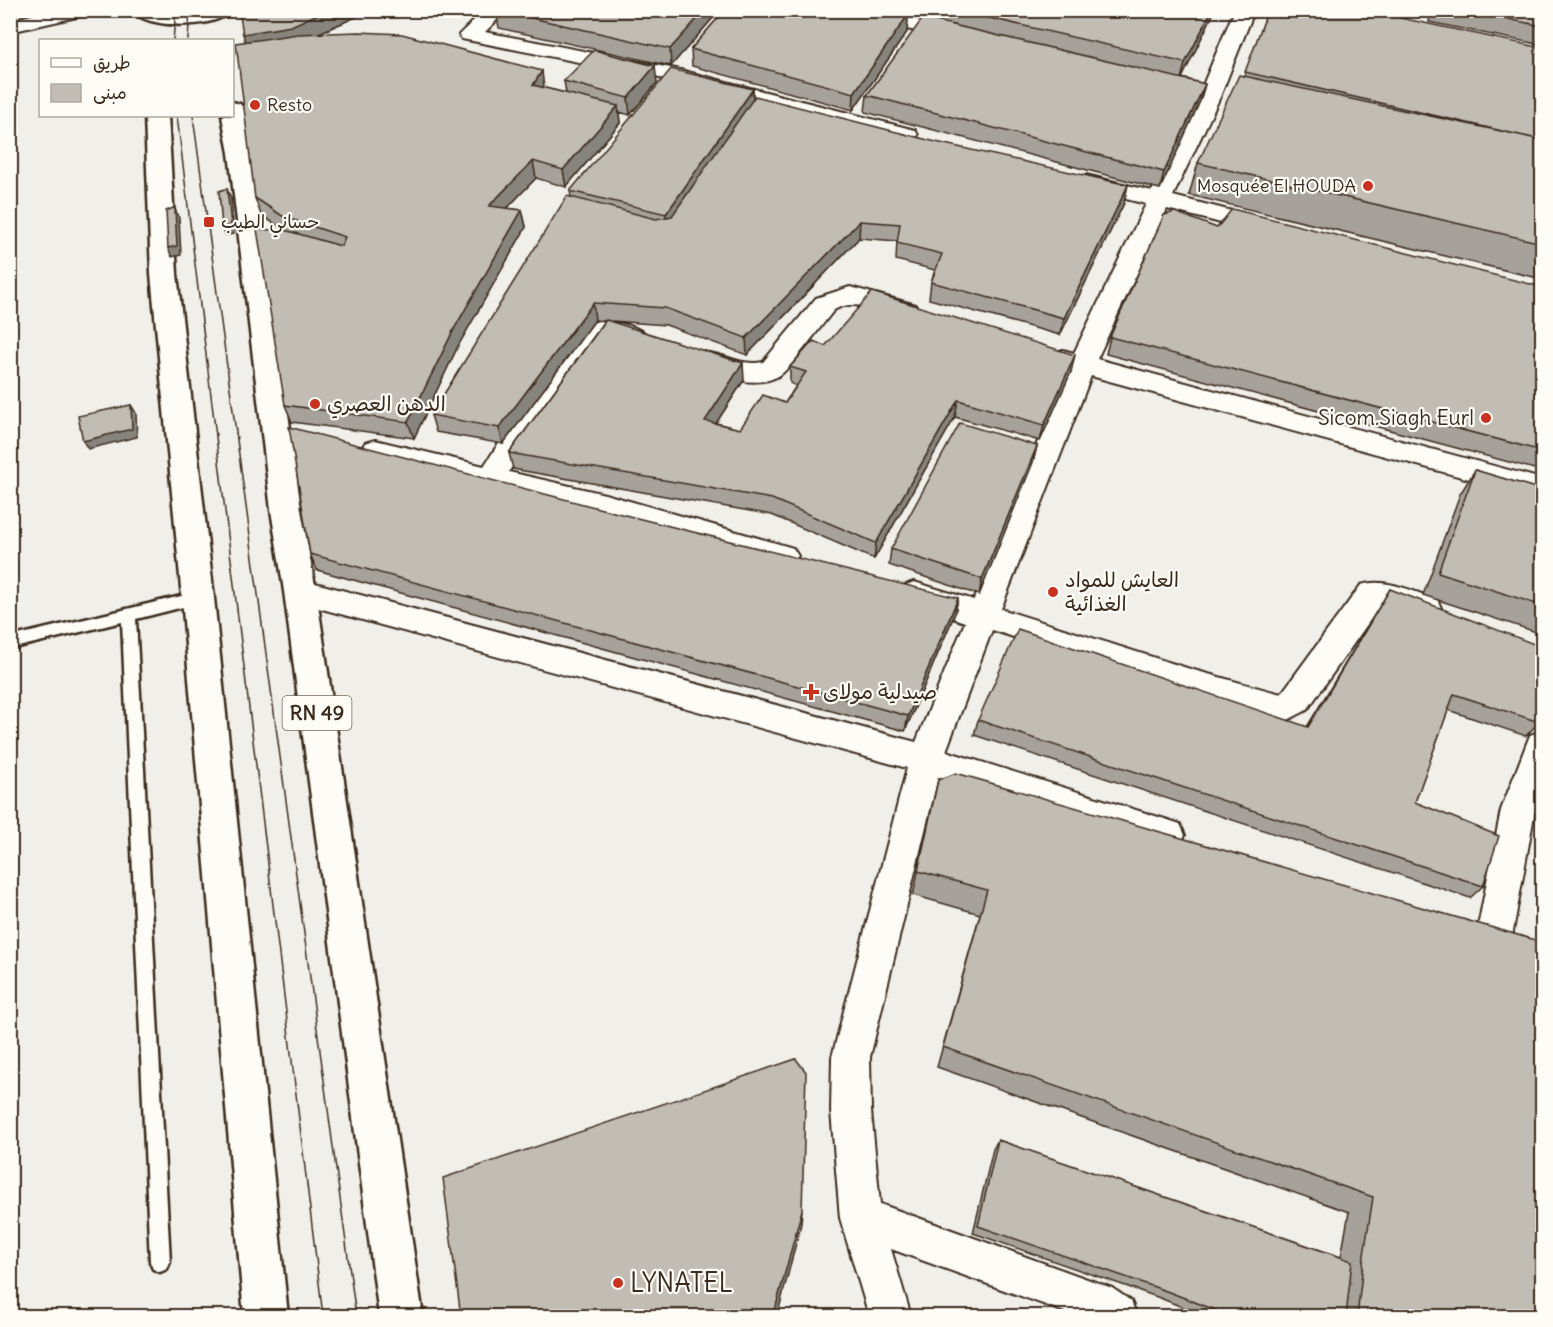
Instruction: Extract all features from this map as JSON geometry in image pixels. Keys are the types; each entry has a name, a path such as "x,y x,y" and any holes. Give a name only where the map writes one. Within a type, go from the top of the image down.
{"main road":[{"path":"157,39 151,14 189,18 223,17"},
{"path":"156,117 164,274 198,598 266,1317"},
{"name":"RN 49","path":"234,117 287,429 286,510 300,591 401,1317"}],"street":[{"path":"10,24 40,10"},
{"path":"10,24 83,10"},
{"path":"497,10 469,35 676,75 929,141"},
{"path":"853,10 982,41"},
{"path":"890,1317 861,1218 851,1111 851,1057 926,759 1082,364 1209,97 1241,18 1247,10"},
{"path":"1067,177 1287,231"},
{"path":"491,478 562,366 584,336 591,331 607,330 740,371 762,374 772,368 825,304 850,296 862,297 928,317"},
{"path":"1038,351 1542,489"},
{"path":"344,443 605,505 812,564"},
{"path":"893,588 985,614 1088,651 1215,691 1284,708 1296,701 1372,593 1384,594 1447,616"},
{"path":"300,591 926,759 1198,844"},
{"path":"1460,926 1508,941 1518,810 1542,745"},
{"path":"861,1218 1097,1303 1116,1317"}],"lane":[{"path":"10,643 198,598"},
{"path":"129,615 160,1262"}],"building":[{"path":"239,10 327,10 291,26 243,34"},
{"path":"496,10 705,10 670,49"},
{"path":"725,10 885,10 908,15 854,93 691,49"},
{"path":"955,10 1212,10 1185,63"},
{"path":"1268,10 1363,10 1542,48 1542,140 1245,72"},
{"path":"1464,10 1542,10 1542,26"},
{"path":"923,18 1205,84 1164,172 867,95"},
{"path":"359,32 402,34 542,71 533,85 618,106 563,170 533,161 489,206 522,210 454,329 408,422 285,405 257,229 288,231 341,246 345,237 284,217 255,198 236,43 298,34"},
{"path":"594,50 655,66 628,98 564,81"},
{"path":"671,69 753,89 666,214 570,191"},
{"name":"Mosquée El HOUDA","path":"1239,75 1542,140 1542,243 1198,163"},
{"path":"755,96 936,142 1128,185 1064,318 931,282 942,254 897,243 900,224 860,221 746,338 665,308 593,303 499,428 431,415 567,196 656,219 672,216"},
{"path":"227,189 231,225 222,227 219,191"},
{"path":"175,209 177,246 168,248 166,211"},
{"path":"1232,209 1542,287 1542,451 1110,337 1164,215 1175,212 1217,228"},
{"path":"872,292 1075,355 1044,425 958,400 876,543 772,499 509,453 606,320 743,363 705,421 740,429 763,395 785,403 806,372 790,367 813,341 825,346"},
{"path":"131,405 132,429 83,441 78,416"},
{"path":"960,423 1037,446 982,579 891,549"},
{"path":"289,427 625,515 958,598 908,716 310,554"},
{"path":"1475,470 1542,490 1542,606 1438,572"},
{"path":"1390,589 1542,647 1542,709 1539,722 1454,694 1415,802 1499,836 1483,886 978,720 1018,629 1308,727"},
{"path":"956,773 1542,942 1542,1317 1357,1317 1373,1197 943,1047 987,890 918,871 938,780"},
{"path":"796,1059 806,1072 802,1210 776,1306 768,1317 461,1317 443,1178"},
{"path":"998,1140 1352,1261 1346,1317 1217,1317 1218,1311 1169,1292 978,1226"}],"tram line":[{"path":"173,39 176,10"},
{"path":"188,39 190,10"},
{"path":"177,117 323,1316"},
{"path":"193,117 356,1316"}],"place":[{"name":"Resto","path":"255,105"},
{"name":"Mosquée El HOUDA","path":"1368,186"},
{"name":"حساني الطيب","path":"209,222"},
{"name":"الدهن العصري","path":"315,404"},
{"name":"Sicom.Siagh Eurl","path":"1486,418"},
{"name":"العايش للمواد الغذائية","path":"1053,592"},
{"name":"صيدلية مولاى","path":"811,692"},
{"name":"LYNATEL","path":"618,1283"}]}
